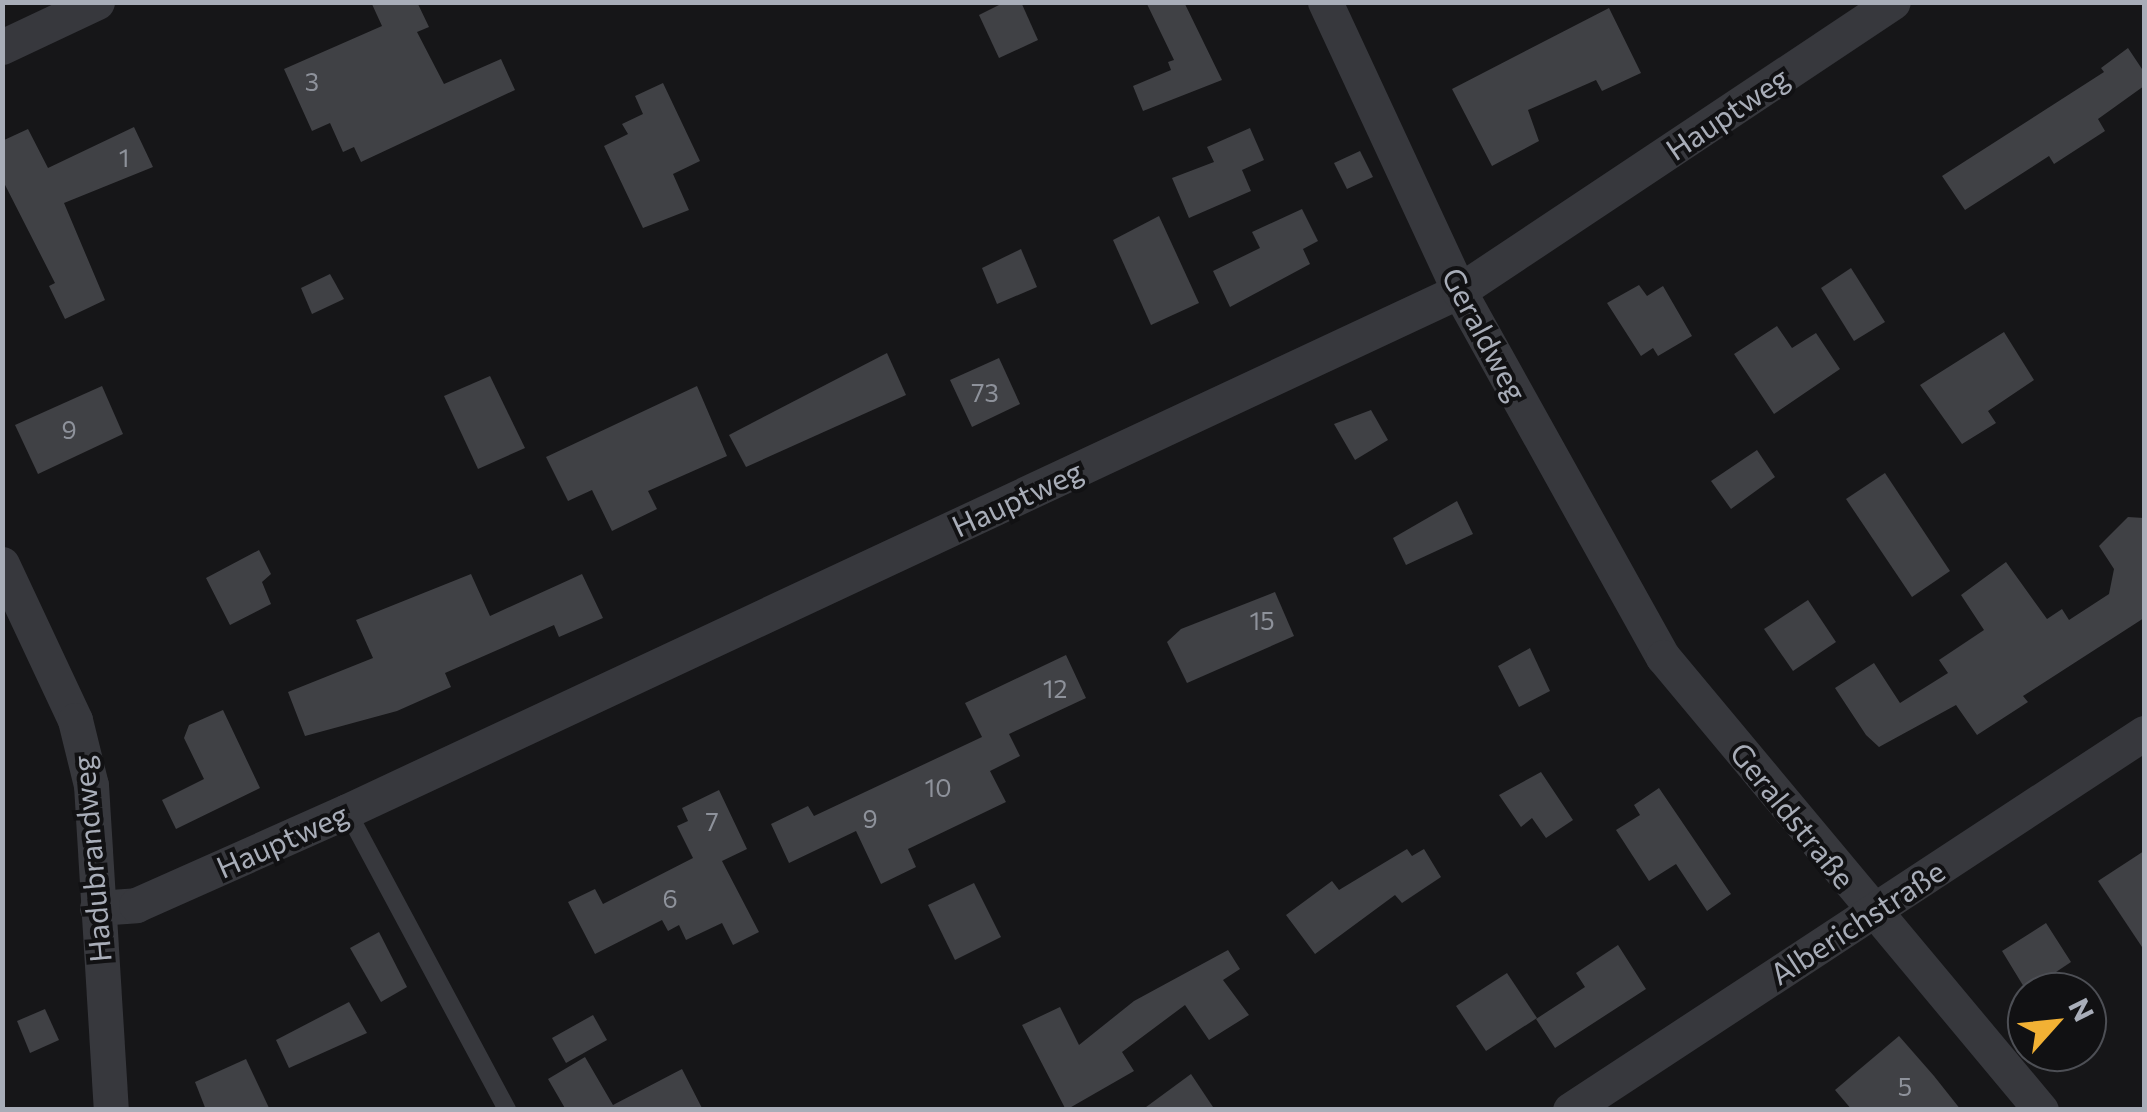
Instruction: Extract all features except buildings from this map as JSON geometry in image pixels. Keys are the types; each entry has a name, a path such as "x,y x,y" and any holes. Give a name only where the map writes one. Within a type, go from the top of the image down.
{"street":[{"path":"2,47 97,2"},
{"name":"Geraldweg","path":"1325,2 1459,291 1663,657"},
{"name":"Hauptweg","path":"97,908 136,905 347,811 1459,291 1893,2"},
{"name":"Hadubrandweg","path":"2,564 76,720 91,785 112,1110"},
{"name":"Geraldstraße","path":"1663,657 1872,912 2042,1110"},
{"name":"Alberichstraße","path":"1570,1110 2144,734"}],"lane":[{"path":"347,811 507,1110"}]}
